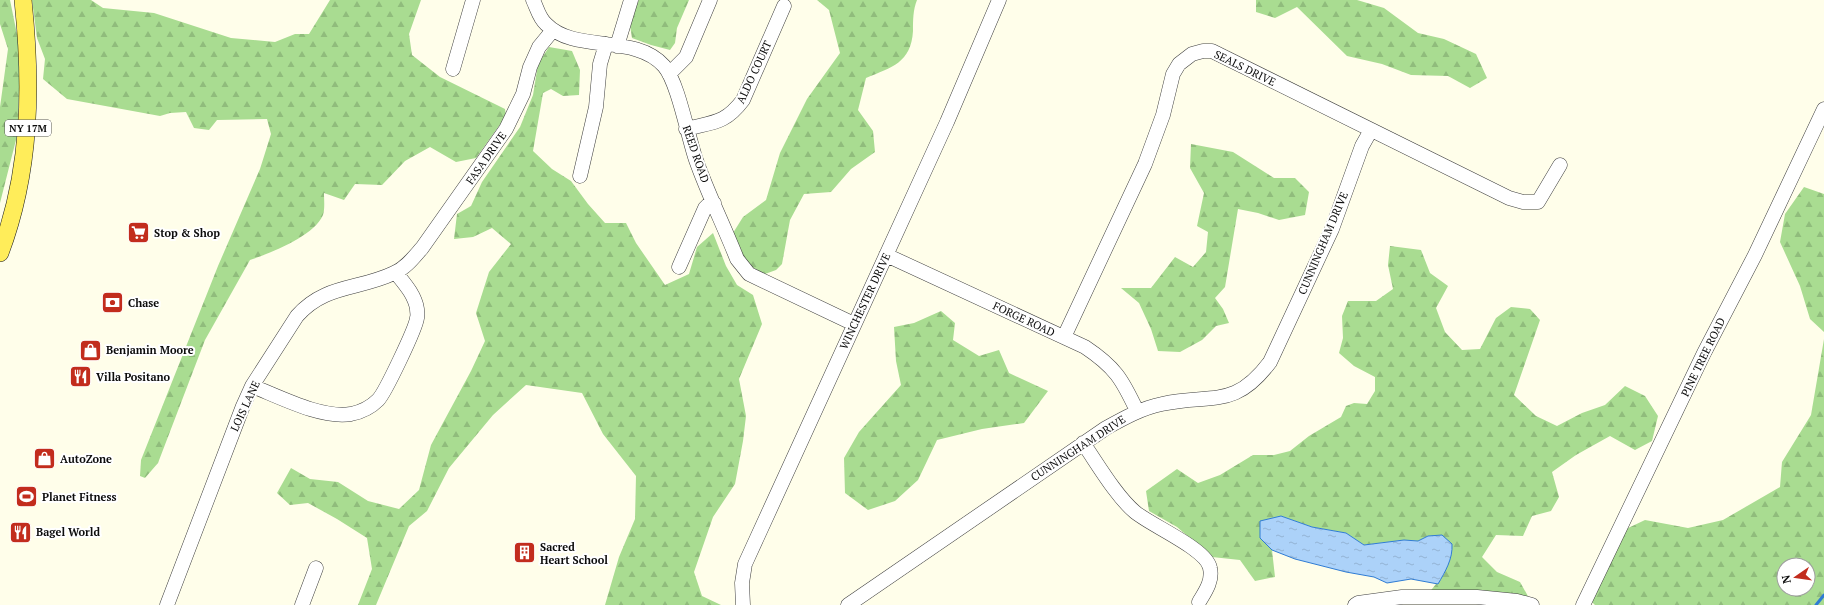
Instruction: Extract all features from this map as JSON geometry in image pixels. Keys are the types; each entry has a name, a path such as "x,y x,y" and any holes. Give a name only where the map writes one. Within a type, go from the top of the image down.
{"main road":[{"name":"NY 17M","path":"2,242 18,192 27,132 29,93 22,0"}],"street":[{"path":"452,69 473,0"},
{"name":"REED ROAD","path":"533,0 540,17 553,30 572,38 647,53 663,66 669,74 676,91 697,163 737,259 749,274 854,324"},
{"path":"580,176 596,107 600,64 612,45 631,0"},
{"path":"669,74 686,56 710,0"},
{"name":"WINCHESTER DRIVE","path":"743,605 742,583 745,564 948,122 999,0"},
{"name":"ALDO COURT","path":"686,129 725,119 733,114 742,100 784,6"},
{"name":"FASA DRIVE","path":"396,272 409,263 422,248 506,129 523,94 530,67 539,47 553,30"},
{"name":"SEALS DRIVE","path":"1064,337 1145,164 1163,115 1173,74 1179,64 1192,54 1203,51 1212,51 1509,198 1523,202 1538,202 1560,165"},
{"name":"PINE TREE ROAD","path":"1584,605 1704,353 1755,255 1824,108"},
{"name":"CUNNINGHAM DRIVE","path":"848,605 1106,428 1137,411 1162,404 1225,397 1243,390 1259,377 1270,362 1329,235 1362,146 1371,130"},
{"path":"679,267 705,208 714,203"},
{"name":"FORGE ROAD","path":"886,255 1085,347 1104,360 1113,369 1123,382 1137,411"},
{"path":"252,386 318,411 341,415 353,414 368,408 379,399 396,367 418,319 417,307 412,294 396,272"},
{"name":"LOIS LANE","path":"166,605 252,386 297,316 306,306 325,294 396,272"},
{"path":"1083,443 1108,480 1134,512 1197,551 1207,560 1210,567 1210,580 1199,602"},
{"path":"302,605 316,568"},
{"path":"1355,605 1358,603 1402,597 1477,597 1517,601 1532,605"}],"green space":[{"path":"0,0 10,0 20,49 18,132 0,203 0,107 8,49 0,24"},
{"path":"32,0 91,0 103,8 154,13 231,38 275,42 295,34 309,34 330,0 421,0 409,34 412,55 440,77 505,109 506,116 476,158 456,162 430,147 405,161 382,185 355,184 344,200 324,193 323,215 311,230 291,243 250,260 205,340 158,463 145,478 140,476 141,460 218,266 260,169 271,134 267,119 217,120 209,130 194,128 186,112 170,113 160,116 67,99 43,79 45,59 37,38"},
{"path":"639,0 689,0 677,28 675,43 670,50 632,38 629,19"},
{"path":"817,0 917,0 914,11 911,42 904,57 892,67 866,78 858,110 873,131 875,152 851,169 831,192 804,194 790,220 782,264 776,270 765,274 741,261 733,233 743,217 766,200 780,153 807,99 840,53 829,10"},
{"path":"1256,0 1357,0 1384,8 1418,33 1444,39 1476,54 1487,78 1470,88 1448,76 1411,75 1382,64 1347,56 1297,7 1275,18 1256,12"},
{"path":"549,47 572,51 580,70 579,95 563,96 551,89 543,93 533,151 552,169 571,181 588,204 605,223 626,223 636,243 665,285 689,274 697,247 713,233 726,266 737,285 753,295 762,324 739,379 746,416 735,484 713,517 694,572 702,596 721,605 605,605 619,557 635,519 636,476 603,434 582,393 526,385 493,415 449,468 427,511 409,526 376,605 358,605 372,569 367,538 308,503 290,505 277,493 291,468 310,479 338,482 368,501 399,509 419,490 431,445 471,371 485,341 476,313 489,272 511,244 492,228 473,237 454,239 457,214 471,206 482,182 520,127 533,95 538,64"},
{"path":"1191,144 1233,152 1274,178 1295,178 1309,192 1305,215 1279,220 1258,213 1238,209 1225,287 1215,298 1223,309 1229,323 1216,326 1202,340 1180,352 1158,351 1151,329 1139,303 1121,288 1151,288 1175,257 1193,267 1206,252 1208,232 1197,226 1204,193 1190,168"},
{"path":"1804,187 1824,194 1824,332 1810,319 1800,286 1780,242 1785,214"},
{"path":"1390,246 1421,250 1430,273 1448,286 1436,308 1445,332 1462,350 1480,349 1496,318 1511,307 1530,309 1540,320 1514,395 1536,416 1557,426 1582,413 1605,405 1625,386 1645,396 1658,416 1652,441 1635,450 1610,436 1576,455 1552,472 1559,497 1551,511 1532,516 1523,536 1496,535 1482,557 1497,572 1520,582 1529,598 1428,594 1444,574 1452,552 1428,536 1418,541 1404,540 1364,545 1346,533 1312,527 1281,516 1260,538 1272,550 1275,577 1255,581 1240,560 1212,557 1177,527 1149,511 1146,491 1177,469 1198,483 1220,475 1253,455 1274,455 1290,451 1309,436 1341,417 1346,406 1354,403 1367,404 1375,391 1375,377 1354,366 1339,353 1343,338 1342,316 1348,301 1376,301 1393,289 1388,265"},
{"path":"941,311 955,323 953,340 979,356 999,350 1009,373 1048,391 1024,423 982,429 937,440 918,480 895,501 868,510 845,493 844,458 859,432 901,385 896,361 894,327 914,323"},
{"path":"1824,339 1824,605 1595,605 1592,602 1626,529 1645,520 1688,528 1723,520 1780,487 1782,462 1811,415"}],"water":[{"path":"1281,516 1312,527 1346,533 1364,545 1404,540 1418,541 1428,536 1442,535 1452,544 1451,555 1448,565 1438,584 1411,579 1387,583 1374,577 1346,572 1295,559 1272,550 1260,538 1260,521"}],"waterway":[{"path":"1816,605 1824,595"}],"place":[{"name":"Stop & Shop","path":"138,233"},
{"name":"Chase","path":"112,303"},
{"name":"Benjamin Moore","path":"91,350"},
{"name":"Villa Positano","path":"80,377"},
{"name":"AutoZone","path":"44,459"},
{"name":"Planet Fitness","path":"26,497"},
{"name":"Bagel World","path":"21,532"},
{"name":"Sacred Heart School","path":"524,553"}]}
